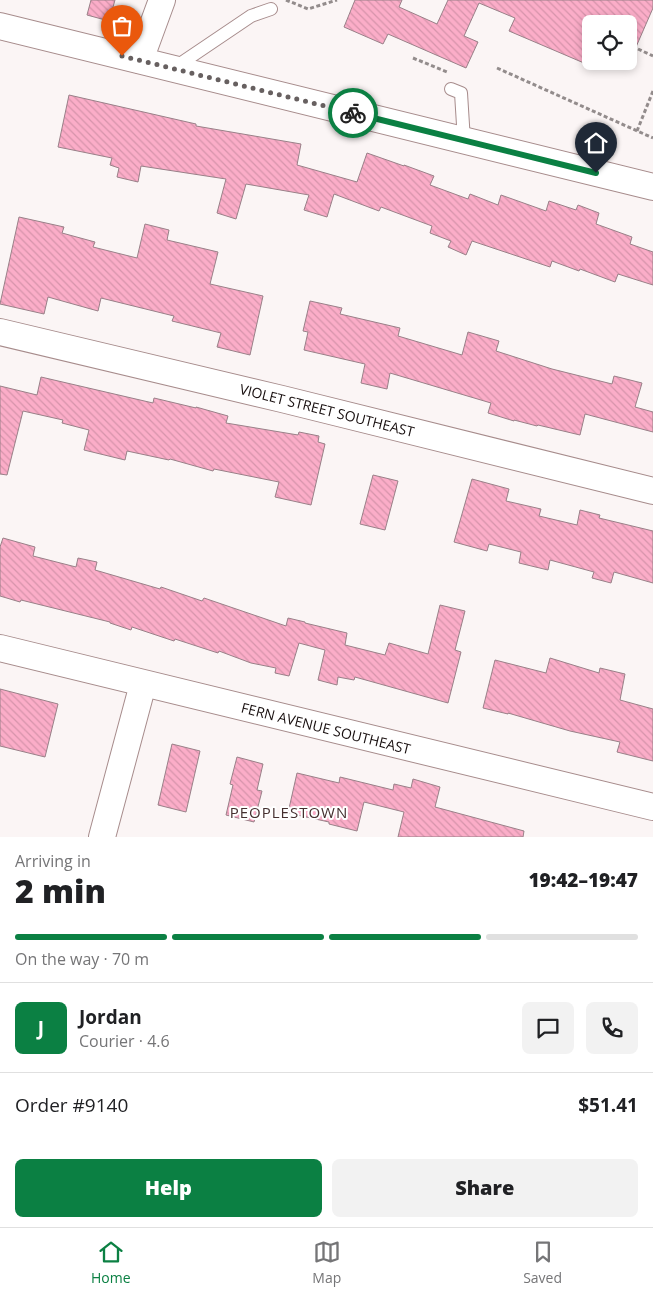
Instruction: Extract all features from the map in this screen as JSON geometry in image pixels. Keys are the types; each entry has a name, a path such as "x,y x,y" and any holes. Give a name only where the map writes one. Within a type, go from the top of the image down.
{"street":[{"path":"140,60 162,0"},
{"path":"0,26 653,187"},
{"name":"VIOLET STREET SOUTHEAST","path":"0,332 282,399 653,491"},
{"name":"FERN AVENUE SOUTHEAST","path":"0,648 653,807"},
{"path":"102,837 143,684"}],"lane":[{"path":"173,68 251,16 272,10"},
{"path":"451,89 461,93 464,141"}],"path":[{"path":"285,0 308,9 324,2 337,0"},
{"path":"638,49 653,56"},
{"path":"497,68 653,138"},
{"path":"636,130 653,91"}],"building":[{"path":"91,0 115,0 109,21 87,15"},
{"path":"355,0 402,0 399,7 437,24 448,0 653,0 653,8 637,45 637,15 582,15 582,62 509,31 515,18 479,3 464,36 478,42 466,68 388,34 383,44 344,27"},
{"path":"69,95 196,124 196,126 301,144 297,165 357,182 367,153 434,176 430,185 468,199 470,194 498,205 501,195 546,211 549,201 576,210 578,205 599,213 596,224 632,237 630,244 653,252 653,285 618,274 615,282 552,261 550,267 472,241 466,255 448,247 451,241 430,233 432,226 381,207 379,211 334,194 327,217 304,210 309,195 246,184 236,219 217,213 226,179 141,166 138,182 117,177 119,168 110,165 112,158 58,147"},
{"path":"19,217 64,227 62,233 95,242 93,247 137,258 145,224 169,230 167,240 218,252 210,284 263,296 250,355 217,347 221,333 172,321 174,316 101,298 98,311 48,297 44,314 0,304"},
{"path":"310,301 342,308 340,314 400,328 398,336 462,355 468,332 499,341 496,351 552,369 612,384 614,376 642,383 635,407 653,412 653,432 585,414 580,435 514,421 488,413 491,403 390,373 387,389 361,383 365,364 304,350 308,332 303,331"},
{"path":"41,377 153,403 154,398 196,407 228,416 226,423 298,435 299,432 319,436 318,442 325,444 311,505 275,497 279,482 214,469 213,471 170,459 127,451 125,460 84,450 89,430 62,423 63,420 23,411 7,475 0,474 0,386 37,395"},
{"path":"373,475 398,481 385,530 360,524"},
{"path":"472,479 509,489 506,501 541,509 539,516 577,525 580,510 600,515 599,518 653,531 653,583 614,572 611,583 592,578 594,572 550,560 548,570 519,563 521,552 489,544 487,551 454,542"},
{"path":"3,538 35,547 33,556 76,567 78,558 97,562 95,570 160,589 161,587 202,601 204,598 286,626 288,618 347,633 345,645 385,655 389,643 428,654 440,605 465,611 455,650 461,652 448,703 355,677 354,680 338,677 337,685 318,680 325,650 299,643 289,676 275,673 276,668 251,663 219,651 218,653 132,627 131,630 110,622 0,596 0,547"},
{"path":"550,658 599,673 600,668 625,674 620,700 653,709 653,761 617,752 620,742 483,708 495,660 546,673"},
{"path":"0,689 58,704 45,757 0,746"},
{"path":"172,744 200,751 186,812 158,805"},
{"path":"237,757 263,764 257,790 262,791 254,822 226,815 233,785 230,784"},
{"path":"297,773 339,783 340,777 393,790 394,784 411,788 413,779 440,787 435,807 524,831 523,837 398,837 404,812 364,802 357,831 329,824 329,822 288,813"}],"way so far":[{"path":"122,56 353,113"}],"district":[{"name":"PEOPLESTOWN","path":"289,812"}],"route":[{"path":"353,113 596,173"}]}
